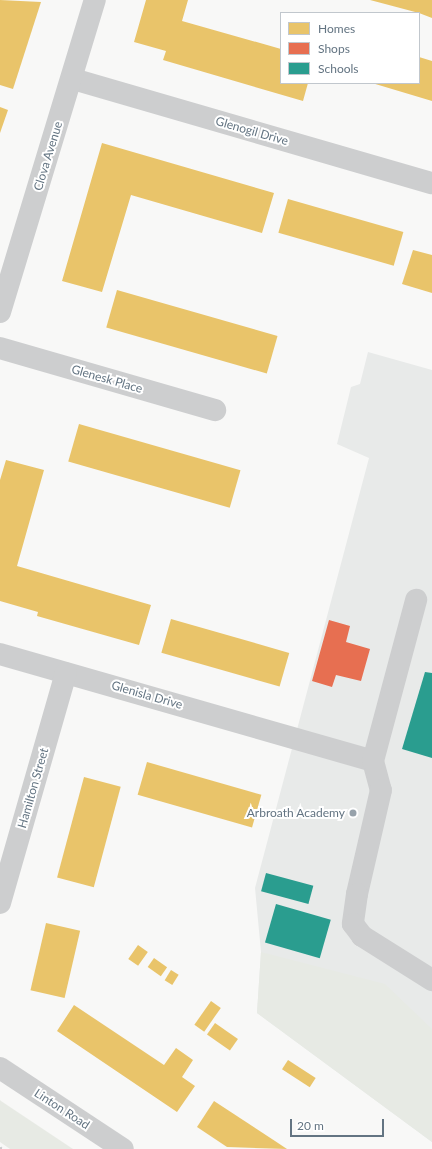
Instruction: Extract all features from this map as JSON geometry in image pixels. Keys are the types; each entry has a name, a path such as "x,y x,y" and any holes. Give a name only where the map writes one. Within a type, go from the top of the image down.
{"street":[{"name":"Clova Avenue","path":"0,312 95,0"},
{"name":"Glenogil Drive","path":"72,79 432,183"},
{"name":"Glenesk Place","path":"0,348 215,410"},
{"path":"416,600 373,761 381,790 356,894 353,924 362,936 432,980"},
{"name":"Glenisla Drive","path":"0,654 294,737 373,761"},
{"name":"Hamilton Street","path":"0,903 66,673"},
{"name":"Linton Road","path":"0,1068 123,1149"}],"shaded area":[{"name":"Arbroath Academy","path":"368,352 432,370 432,1142 257,1013 261,952 255,888 369,458 337,444 351,387 360,384"},
{"path":"261,952 385,984 432,1029 432,1142 257,1013"},
{"path":"0,1100 73,1149 10,1149 0,1142"}],"building: Homes":[{"path":"0,0 41,2 13,89 0,85"},
{"path":"146,0 188,0 182,21 280,49 280,84 308,84 303,101 163,60 166,51 134,42"},
{"path":"370,0 432,0 432,18 420,13 420,12"},
{"path":"420,57 432,61 432,101 375,84 420,84"},
{"path":"0,107 8,110 0,133"},
{"path":"102,143 274,193 262,233 131,195 102,292 62,281"},
{"path":"288,199 403,232 394,266 278,233"},
{"path":"413,250 432,255 432,293 402,284"},
{"path":"117,290 278,336 267,374 106,327"},
{"path":"79,424 240,470 230,508 68,461"},
{"path":"6,460 44,470 17,566 151,605 139,645 37,616 38,612 0,601 0,480"},
{"path":"171,619 289,653 280,687 161,653"},
{"path":"147,762 261,795 252,827 138,795"},
{"path":"84,777 121,787 94,887 57,877"},
{"path":"46,923 80,931 65,998 30,990"},
{"path":"138,945 148,952 138,966 128,959"},
{"path":"154,958 167,967 161,976 148,967"},
{"path":"171,970 179,975 172,985 165,980"},
{"path":"211,1001 221,1008 204,1032 194,1025"},
{"path":"74,1005 164,1065 176,1048 193,1060 182,1077 195,1086 177,1112 57,1031"},
{"path":"215,1023 238,1039 230,1051 207,1034"},
{"path":"288,1060 316,1078 310,1087 282,1069"},
{"path":"214,1101 287,1149 227,1147 197,1127"}],"building: Shops":[{"path":"329,620 350,626 346,642 370,649 361,681 336,675 332,687 312,681"}],"building: Schools":[{"path":"425,672 432,673 432,758 402,749"},
{"path":"266,873 313,886 308,904 261,891"},
{"path":"276,904 331,920 320,958 265,942"}],"place":[{"name":"Arbroath Academy","path":"353,813"}]}
